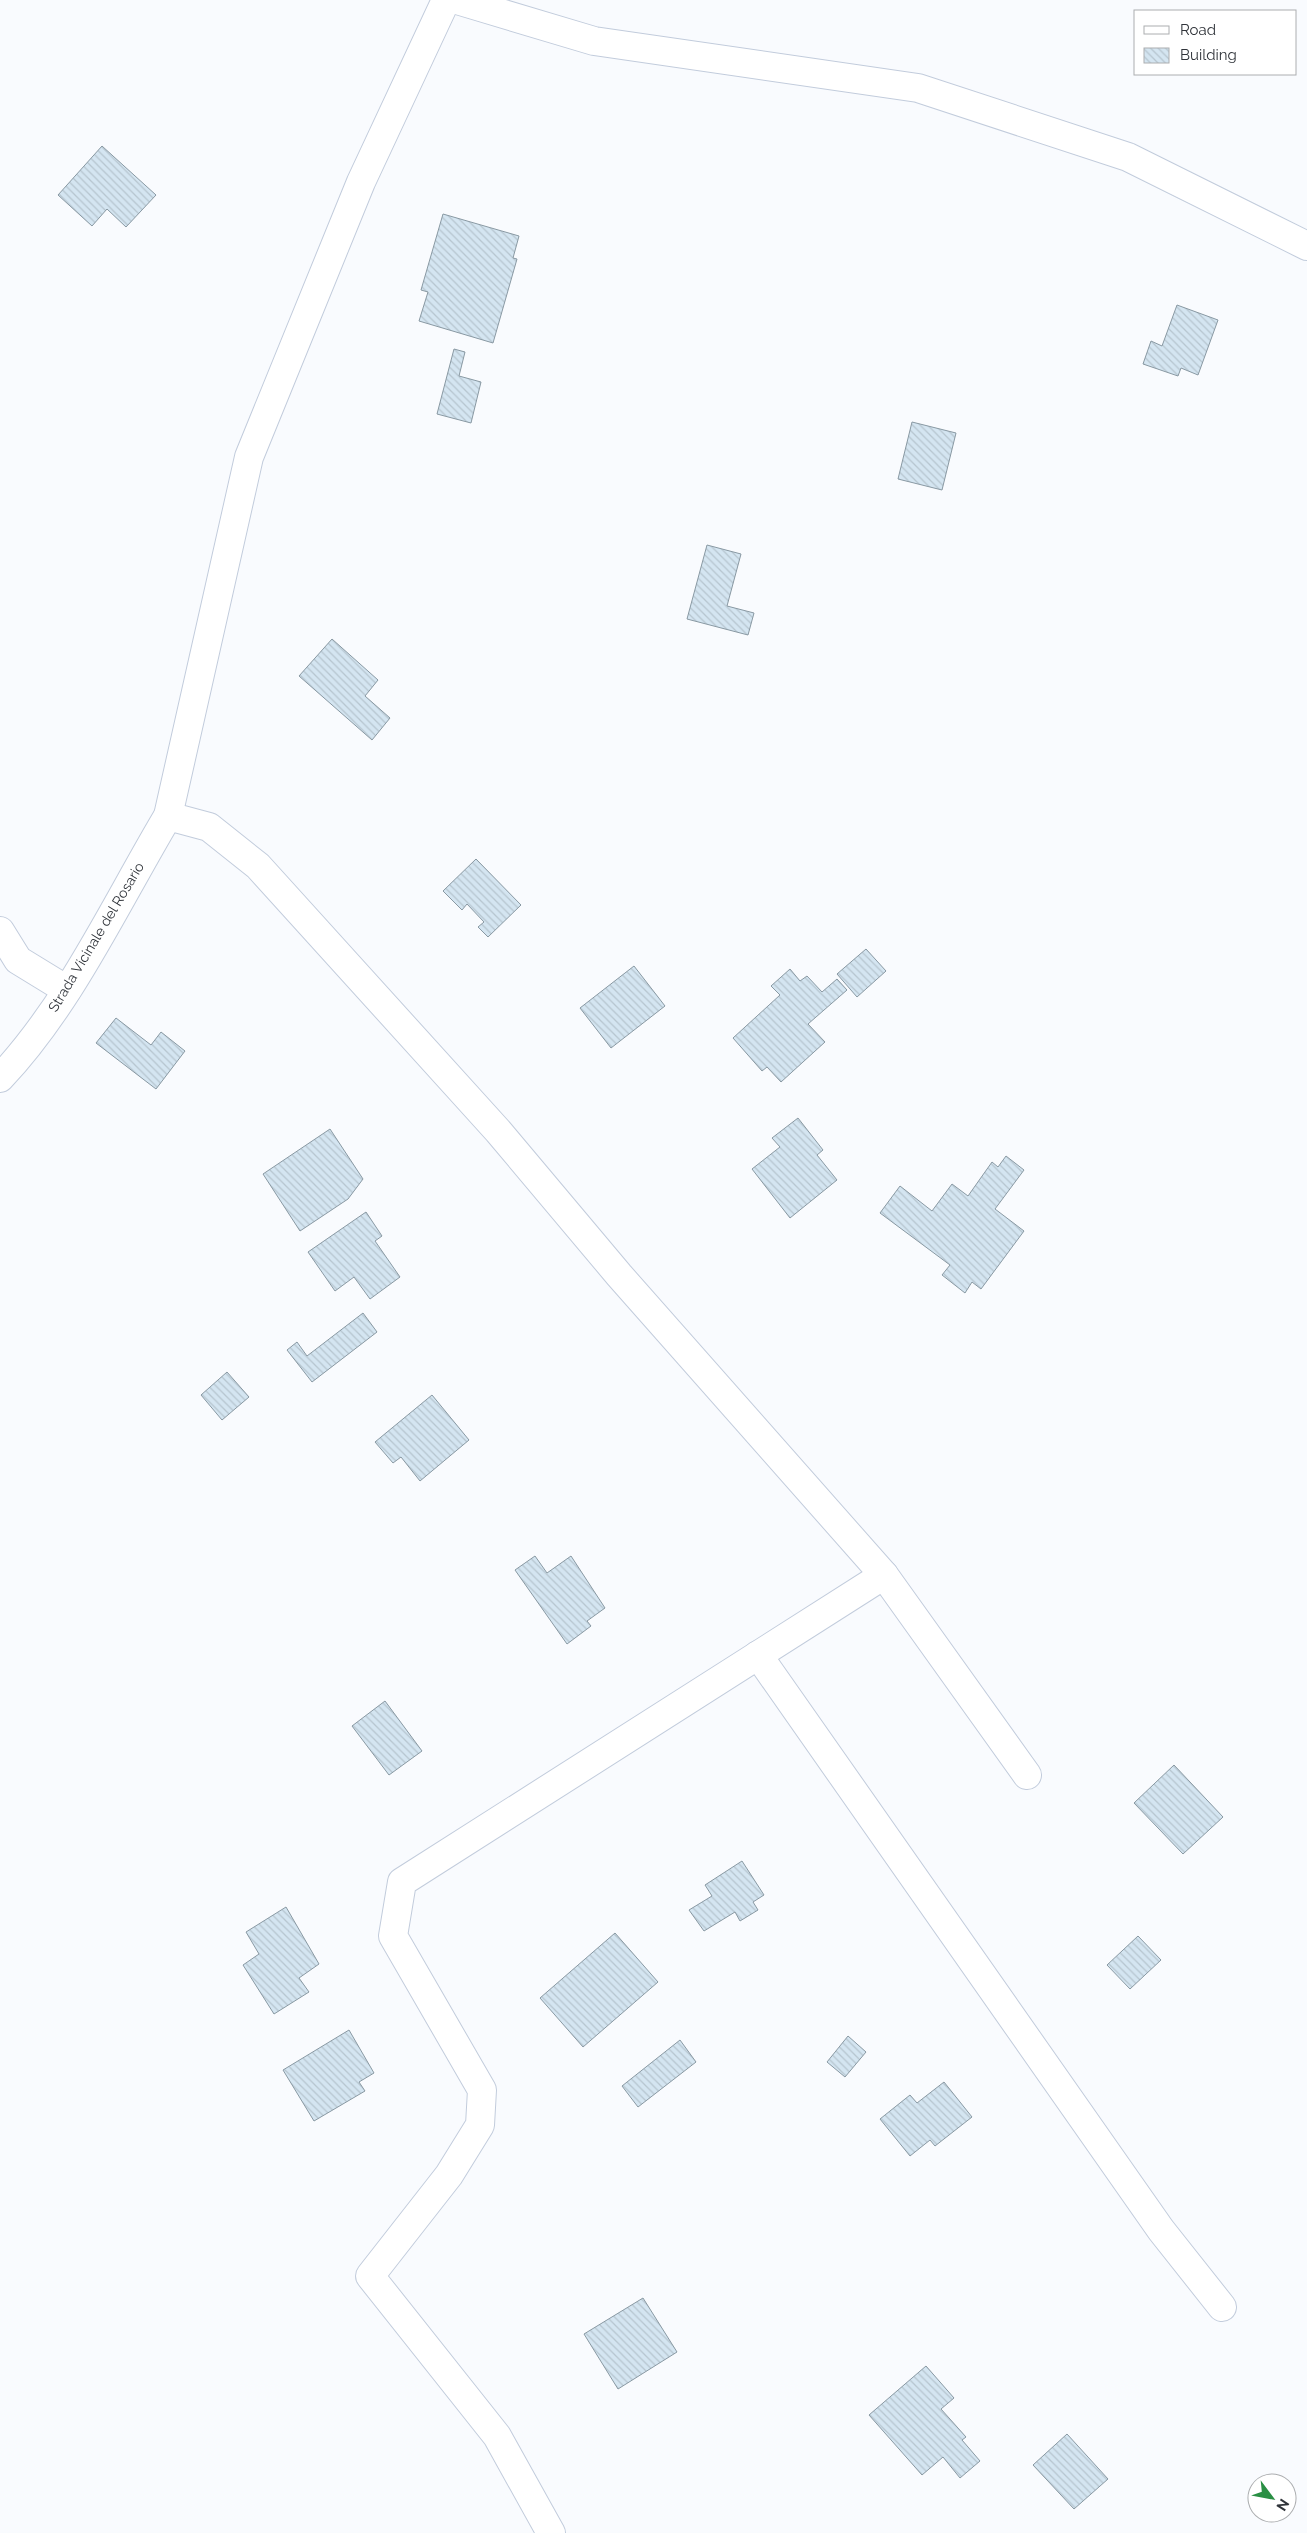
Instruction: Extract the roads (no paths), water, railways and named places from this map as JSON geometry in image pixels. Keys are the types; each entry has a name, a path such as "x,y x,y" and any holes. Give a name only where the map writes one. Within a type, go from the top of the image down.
{"street":[{"name":"Strada Vicinale del Rosario","path":"0,1078 12,1065 67,990 168,816 249,457 361,182 446,0"},
{"path":"457,0 594,41 918,88 1128,157 1307,246"},
{"path":"168,816 209,827 258,866 498,1131 618,1274 884,1575 1027,1775"},
{"path":"0,931 18,960 67,990"},
{"path":"551,2533 497,2436 370,2276 449,2175 480,2125 482,2090 393,1936 402,1882 884,1575"},
{"path":"758,1655 1161,2230 1222,2307"}]}
